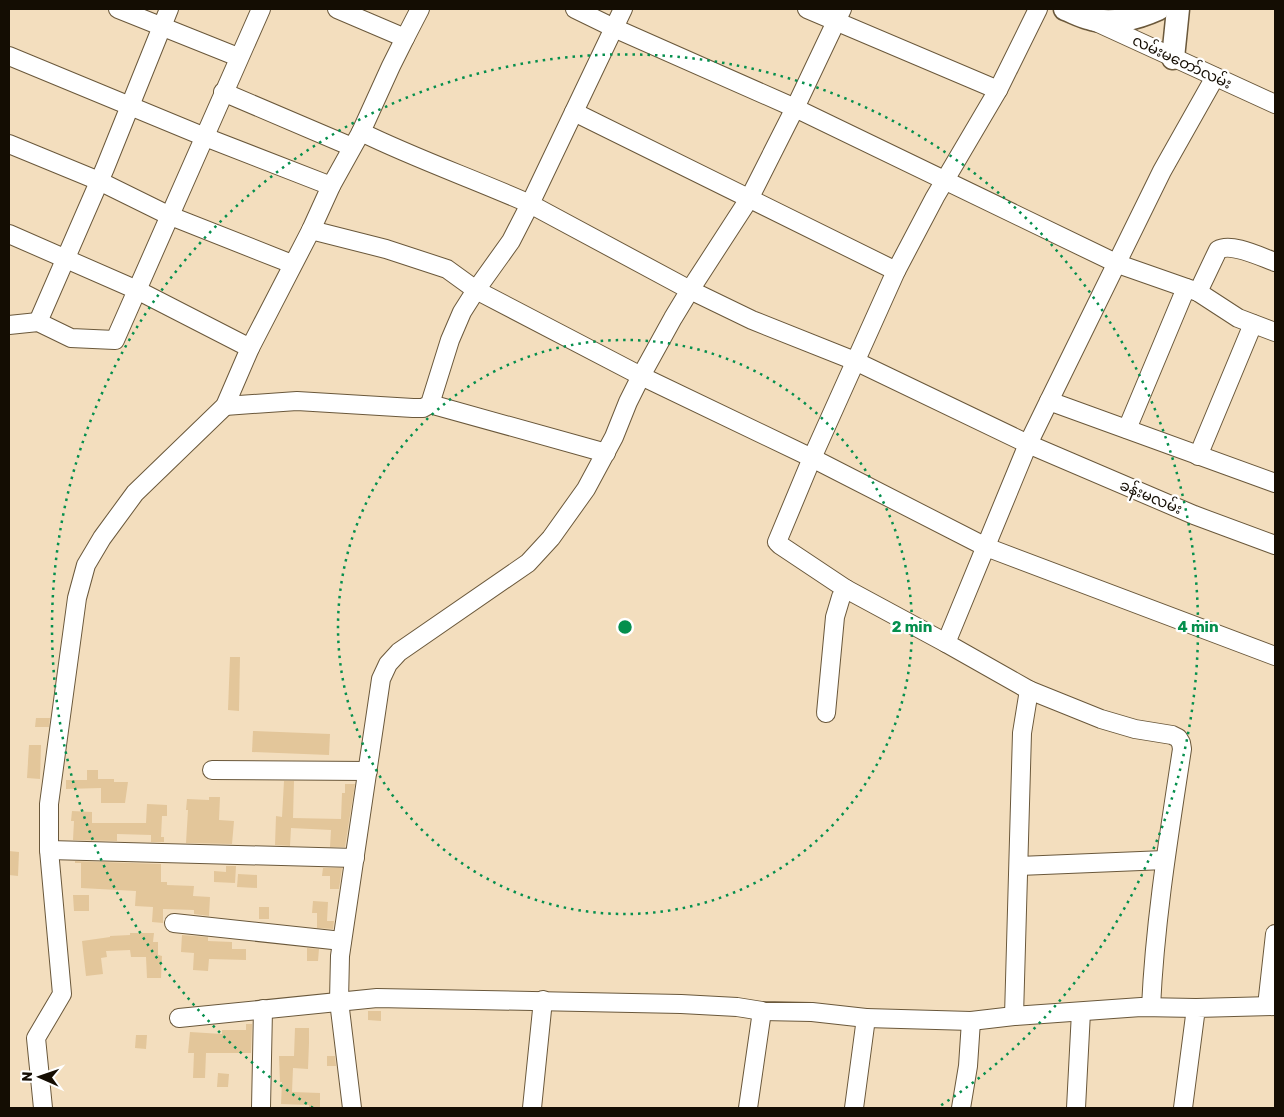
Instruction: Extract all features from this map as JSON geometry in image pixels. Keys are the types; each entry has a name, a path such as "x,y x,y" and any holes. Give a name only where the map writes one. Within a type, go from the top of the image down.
{"main road":[{"path":"1065,9 1090,19 1109,21 1125,19 1158,9"},
{"path":"1173,58 1178,9"}],"street":[{"path":"118,9 238,57"},
{"path":"38,322 99,181 169,9"},
{"path":"9,324 38,322 71,338 115,340 168,215 205,137 238,57 261,9"},
{"path":"337,9 405,38"},
{"path":"43,1108 36,1038 62,994 49,850 49,804 77,598 86,565 102,538 135,493 225,406 250,348 311,230 331,186 357,139 420,9"},
{"path":"575,9 795,108 1118,264 1192,290 1238,318 1275,332"},
{"path":"225,406 297,401 413,408 423,408 430,404 450,340 462,312 511,241 623,9"},
{"path":"807,9 839,16 998,90"},
{"path":"1038,9 998,90 896,271 812,458 777,542 846,589 1029,690 1101,719 1135,729 1172,735 1178,738 1182,749 1165,860 1154,956 1151,1007"},
{"path":"352,1108 339,1001 340,956 382,679 388,664 398,652 528,562 551,538 586,489 606,453 641,376 690,290 749,199 839,16"},
{"name":"လမ်းမတော်လမ်း","path":"1090,19 1275,104"},
{"path":"9,56 205,137 331,186"},
{"path":"946,643 1028,444 1162,171 1215,77"},
{"name":"ခန်းမလမ်း","path":"223,92 357,139 386,144 476,180 530,204 690,290 752,320 855,361 1028,444 1194,515 1275,545"},
{"path":"574,112 896,271"},
{"path":"9,144 99,181 168,215 292,264"},
{"path":"311,230 386,249 447,269 476,290 641,376 812,458 986,547 1275,656"},
{"path":"9,234 137,290 250,348"},
{"path":"1127,429 1192,290 1218,250 1222,247 1233,248 1275,262"},
{"path":"1198,456 1253,324"},
{"path":"1049,401 1275,483"},
{"path":"430,404 606,453"},
{"path":"826,712 835,617 840,596 846,589"},
{"path":"1014,1016 1022,733 1029,690"},
{"path":"212,770 368,771"},
{"path":"49,850 355,858"},
{"path":"1019,866 1165,860"},
{"path":"174,923 342,941"},
{"path":"179,1018 376,998 681,1004 812,1012 866,1018 971,1021 1014,1016 1151,1007 1271,1006 1275,934"},
{"path":"532,1108 543,1000"},
{"path":"1183,1108 1196,1008"},
{"path":"261,1108 263,1009"},
{"path":"748,1108 762,1010"},
{"path":"1076,1108 1081,1012"},
{"path":"854,1108 866,1018"},
{"path":"961,1108 968,1066 971,1021"}],"building":[{"path":"230,657 240,657 239,711 228,710"},
{"path":"36,718 50,718 49,727 35,727"},
{"path":"253,731 330,734 329,755 252,752"},
{"path":"29,745 41,745 40,779 27,778"},
{"path":"87,770 98,770 98,779 114,779 114,782 128,782 125,803 101,803 101,788 66,789 66,780 87,780"},
{"path":"284,781 294,781 293,818 341,819 342,793 345,793 345,784 355,784 345,847 330,847 331,830 291,828 290,846 275,845 276,816 282,817"},
{"path":"209,797 220,797 219,820 234,821 232,844 186,843 187,799 209,800"},
{"path":"147,804 167,805 167,816 162,816 161,837 164,837 164,842 151,842 151,835 117,834 117,841 73,840 74,821 71,821 72,811 92,812 92,823 146,823"},
{"path":"9,851 19,852 18,876 9,875"},
{"path":"75,861 161,864 161,882 167,882 167,885 194,886 193,896 210,897 209,916 194,914 194,910 163,909 163,923 152,922 153,907 135,906 136,891 81,888 81,863 75,863"},
{"path":"226,866 236,866 235,883 214,882 214,871 226,872"},
{"path":"323,868 342,868 339,889 330,889 330,876 322,876"},
{"path":"238,874 257,875 257,888 237,887"},
{"path":"73,895 89,895 89,911 74,911"},
{"path":"313,901 328,902 327,921 334,921 333,929 317,928 317,913 312,913"},
{"path":"259,907 269,907 269,919 259,919"},
{"path":"130,933 154,933 153,942 158,942 158,955 162,956 161,978 147,978 146,957 131,957 130,950 106,951 107,957 101,958 103,974 86,976 82,941 130,935"},
{"path":"182,935 208,937 208,941 232,942 232,949 246,949 246,960 209,959 208,971 193,970 194,953 181,952"},
{"path":"307,948 319,949 318,961 307,961"},
{"path":"368,1011 381,1011 381,1021 368,1020"},
{"path":"246,1024 252,1024 251,1053 206,1053 205,1078 193,1078 194,1053 188,1053 190,1032 222,1034 222,1030 246,1030"},
{"path":"295,1028 309,1028 308,1069 293,1068 292,1092 320,1093 320,1108 309,1108 309,1105 281,1104 282,1082 280,1082 279,1056 294,1056"},
{"path":"136,1035 147,1035 146,1049 135,1048"},
{"path":"327,1056 335,1056 336,1066 327,1066"},
{"path":"218,1073 229,1074 228,1087 217,1087"}]}
